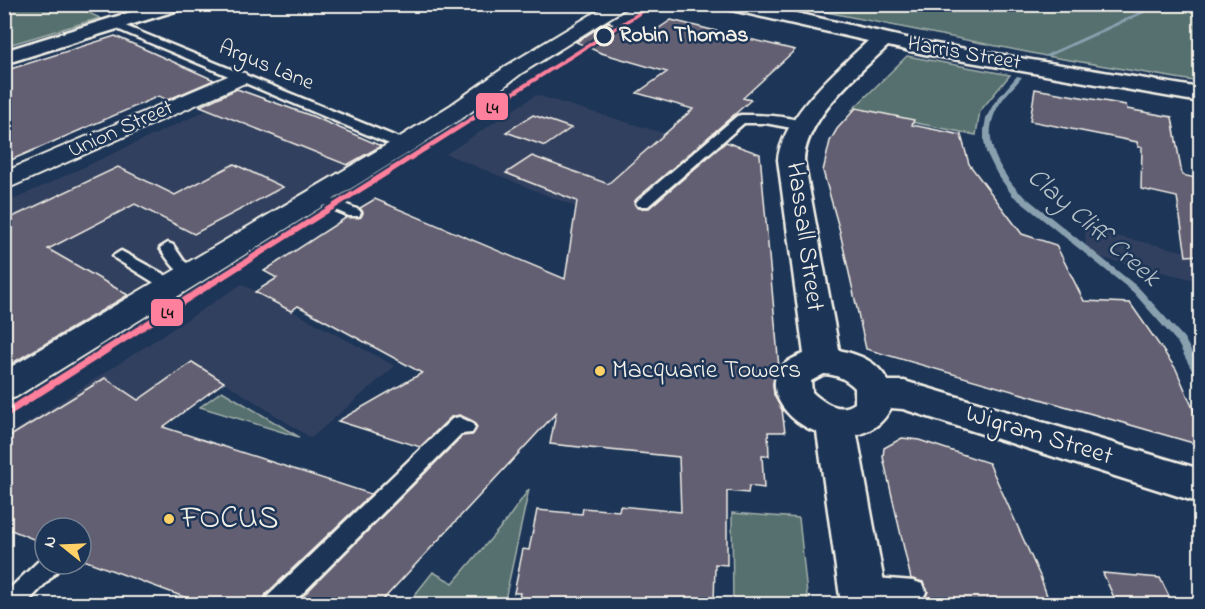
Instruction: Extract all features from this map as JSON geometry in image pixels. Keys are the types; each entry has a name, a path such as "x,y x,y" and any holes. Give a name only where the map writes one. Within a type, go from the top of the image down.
{"street":[{"path":"4,57 178,4"},
{"path":"4,388 404,145 459,110 515,69 623,4"},
{"name":"Harris Street","path":"730,4 924,48 1200,95"},
{"name":"Hassall Street","path":"823,361 791,163 795,139 802,126 883,39"},
{"name":"Union Street","path":"4,182 237,78"},
{"path":"823,361 837,362 863,374 872,383 876,394 876,405 870,414 849,423 835,422 809,412 793,395 791,386 793,377 800,369 809,363 823,361"},
{"name":"Wigram Street","path":"876,394 904,395 1200,486"},
{"path":"835,422 863,596"}],"lane":[{"name":"Argus Lane","path":"113,24 237,78 404,145"},
{"path":"643,203 741,119 765,119 802,126"},
{"path":"318,197 354,213"},
{"path":"168,248 178,264 183,280"},
{"path":"121,256 183,280"},
{"path":"276,604 459,424 465,428"},
{"path":"11,604 38,576"},
{"path":"863,596 914,592"}],"shaded area":[{"path":"250,95 309,118 312,116 381,146 5,368 4,204 229,100"},
{"path":"536,95 733,154 565,279 576,207 446,154"},
{"path":"1085,229 1200,255 1200,281 1102,258 1086,246"},
{"path":"242,284 395,366 311,438 224,382 41,516 33,516 33,522 18,533 5,522 4,438"}],"green space":[{"path":"5,4 72,5 100,18 5,46"},
{"path":"791,5 1200,5 1200,82 1046,56"},
{"path":"907,56 1010,75 980,111 976,135 852,110"},
{"path":"222,391 299,437 200,407"},
{"path":"529,489 504,604 412,604 409,602 433,572 453,583 506,521"},
{"path":"732,513 799,518 808,604 733,604"}],"building":[{"path":"671,20 795,50 743,98 751,100 634,202 638,208 649,208 726,142 760,154 779,368 773,383 774,395 782,410 785,432 768,432 769,456 762,456 764,488 749,486 748,493 727,491 727,565 715,564 714,604 672,604 622,599 621,604 518,604 520,593 514,593 523,549 529,550 537,510 582,514 583,508 619,511 620,506 681,512 679,457 550,444 556,413 379,604 295,604 462,436 472,435 477,427 473,421 460,415 451,417 420,447 338,421 422,373 298,306 291,311 255,292 277,278 264,271 347,217 361,217 363,212 360,208 375,199 565,279 577,201 506,173 532,156 608,184 693,109 637,93 667,72 601,53 576,42 609,21 615,27 628,26 646,37"},
{"path":"115,36 214,80 167,100 159,96 4,163 4,71"},
{"path":"237,89 312,116 381,146 347,165 200,106"},
{"path":"1035,89 1126,105 1127,109 1172,117 1182,175 1200,179 1200,255 1186,256 1177,197 1141,189 1142,147 1138,147 1137,142 1030,121"},
{"path":"856,108 914,120 912,125 961,135 969,164 1022,234 1056,245 1084,301 1130,303 1176,369 1200,425 1200,445 866,349 839,228 823,171 830,141 837,129"},
{"path":"533,115 571,128 545,146 506,132"},
{"path":"234,164 283,187 194,234 135,204 48,249 128,295 4,368 4,221 118,167 175,195"},
{"name":"FOCUS","path":"192,362 224,382 163,427 371,494 266,594 262,604 203,604 93,563 93,516 33,516 33,539 4,527 4,440 105,378 138,400"},
{"path":"902,438 919,440 989,463 1040,576 1050,604 917,604 924,601 928,591 923,582 911,579 883,457 884,448"},
{"path":"1103,573 1160,578 1173,604 1117,604"}],"waterway":[{"path":"1046,56 1162,4"},
{"name":"Clay Cliff Creek","path":"1019,77 997,103 987,130 990,152 1000,174 1015,193 1136,290 1181,340 1200,375"}],"transit line":[{"name":"L4","path":"4,415 655,4"}],"place":[{"name":"Robin Thomas","path":"604,36"},
{"name":"Macquarie Towers","path":"600,371"},
{"name":"FOCUS","path":"169,519"}]}
